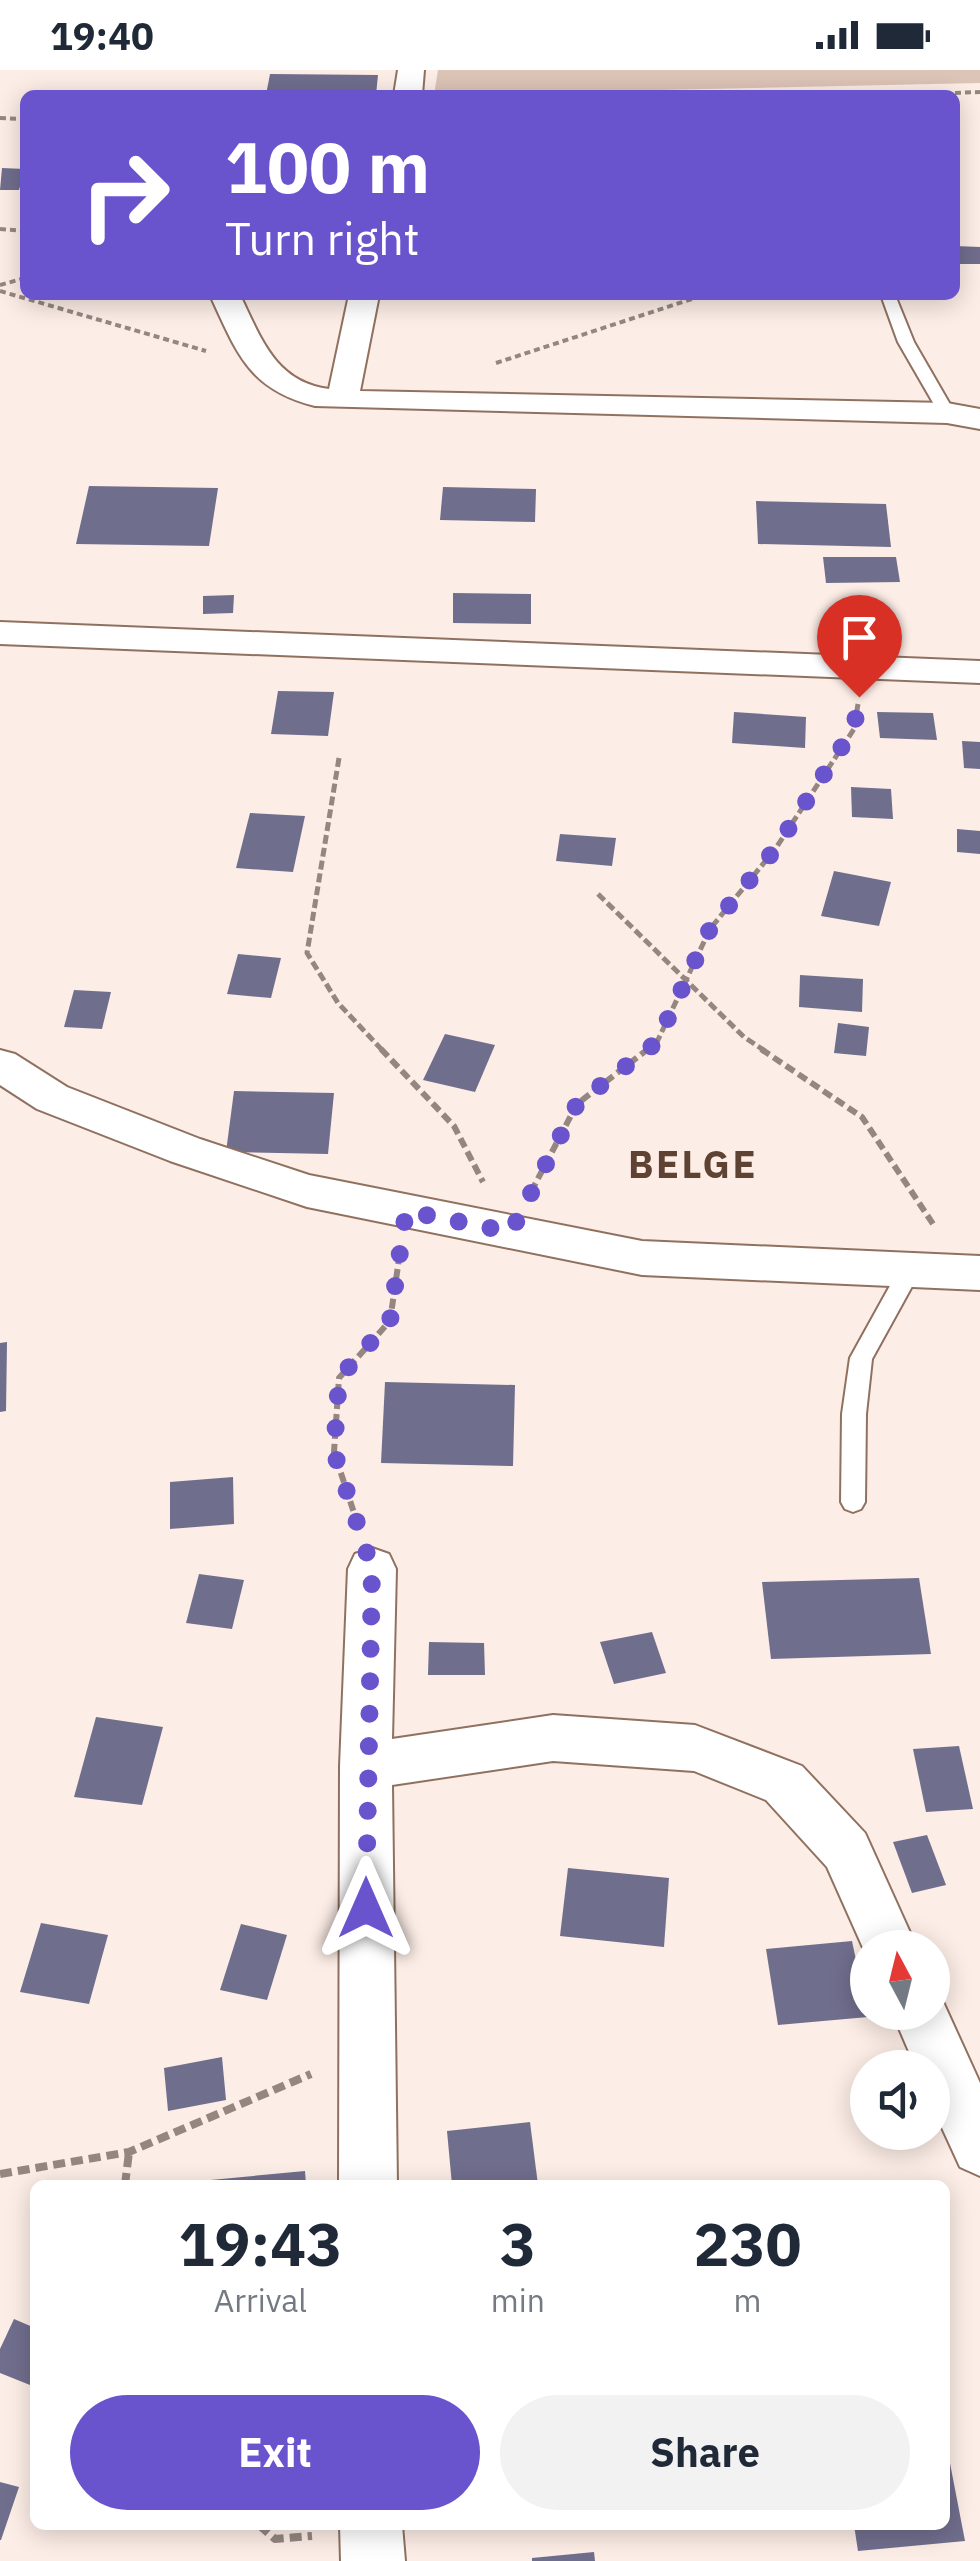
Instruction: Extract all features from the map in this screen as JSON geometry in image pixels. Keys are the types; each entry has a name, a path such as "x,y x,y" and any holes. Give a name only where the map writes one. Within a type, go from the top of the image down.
{"street":[{"path":"227,300 260,366 276,384 307,398 946,413 980,418"},
{"path":"342,400 363,300"},
{"path":"0,634 980,672"},
{"path":"0,1065 52,1098 185,1150 306,1190 642,1258 980,1273"},
{"path":"368,2180 366,1766 372,1569"},
{"path":"366,1766 552,1738 695,1748 784,1782 846,1850 882,1930"},
{"path":"927,2030 980,2147"},
{"path":"372,2530 373,2561"}],"lane":[{"path":"890,300 906,342 946,413"},
{"path":"853,1502 854,1414 860,1358 910,1270"}],"path":[{"path":"40,300 260,366"},
{"path":"486,367 689,300"},
{"path":"511,1232 577,1104 657,1042 710,929 776,848 854,728 859,697 887,682 928,670"},
{"path":"339,758 307,953 338,1004 454,1126 511,1232"},
{"path":"598,894 744,1037 862,1117 942,1240"},
{"path":"372,1569 334,1452 339,1378 390,1321 406,1211"},
{"path":"0,2174 129,2152 366,2050"},
{"path":"126,2180 129,2152"}],"shaded area":[{"path":"438,70 980,70 980,83 435,90"}],"building":[{"path":"270,74 378,75 376,90 267,90"},
{"path":"2,168 20,169 19,190 0,190"},
{"path":"960,246 980,247 980,264 960,264"},
{"path":"89,486 218,488 209,546 76,544"},
{"path":"443,487 536,489 535,522 440,520"},
{"path":"756,501 886,504 891,547 758,544"},
{"path":"823,557 896,557 900,582 826,583"},
{"path":"453,593 531,594 531,624 453,623"},
{"path":"234,595 233,613 203,614 203,596"},
{"path":"278,691 334,692 328,736 271,734"},
{"path":"734,712 806,717 805,748 732,743"},
{"path":"877,712 933,713 937,740 880,738"},
{"path":"962,741 980,742 980,769 964,768"},
{"path":"851,787 891,789 893,819 852,817"},
{"path":"250,813 305,816 293,872 236,868"},
{"path":"957,829 980,831 980,854 957,852"},
{"path":"560,834 616,838 612,866 556,861"},
{"path":"834,871 891,882 879,926 821,916"},
{"path":"238,954 281,958 271,998 227,994"},
{"path":"800,975 863,979 862,1012 799,1007"},
{"path":"74,990 111,992 102,1029 64,1027"},
{"path":"838,1023 869,1027 866,1056 834,1053"},
{"path":"445,1034 495,1045 475,1092 423,1080"},
{"path":"234,1091 334,1093 328,1154 226,1152"},
{"path":"7,1342 6,1411 0,1412 0,1343"},
{"path":"385,1382 515,1385 513,1466 381,1463"},
{"path":"233,1477 234,1524 170,1529 170,1482"},
{"path":"199,1574 244,1580 232,1629 186,1623"},
{"path":"919,1578 931,1654 771,1659 762,1582"},
{"path":"652,1632 666,1673 614,1684 600,1642"},
{"path":"429,1642 484,1643 485,1675 428,1675"},
{"path":"96,1717 163,1727 142,1805 74,1797"},
{"path":"959,1746 973,1809 926,1812 913,1749"},
{"path":"927,1835 946,1885 912,1893 893,1842"},
{"path":"568,1868 669,1878 664,1947 560,1936"},
{"path":"41,1923 108,1935 89,2004 20,1992"},
{"path":"241,1924 287,1935 267,2000 220,1990"},
{"path":"850,1941 850,2019 778,2025 766,1949"},
{"path":"222,2057 226,2100 168,2111 164,2068"},
{"path":"530,2122 537,2180 452,2180 447,2131"},
{"path":"305,2171 306,2180 210,2180"},
{"path":"14,2319 30,2326 30,2385 0,2373 0,2349"},
{"path":"950,2463 965,2541 858,2551 855,2530 950,2530"},
{"path":"0,2482 19,2487 1,2540 0,2540"},
{"path":"594,2552 595,2561 532,2561 532,2558"}],"district":[{"name":"BELGE","path":"693,1165"}],"route":[{"path":"366,1908 372,1569 334,1452 339,1378 390,1321 406,1211 511,1232 577,1104 657,1042 710,929 776,848 854,728 859,697"}]}
